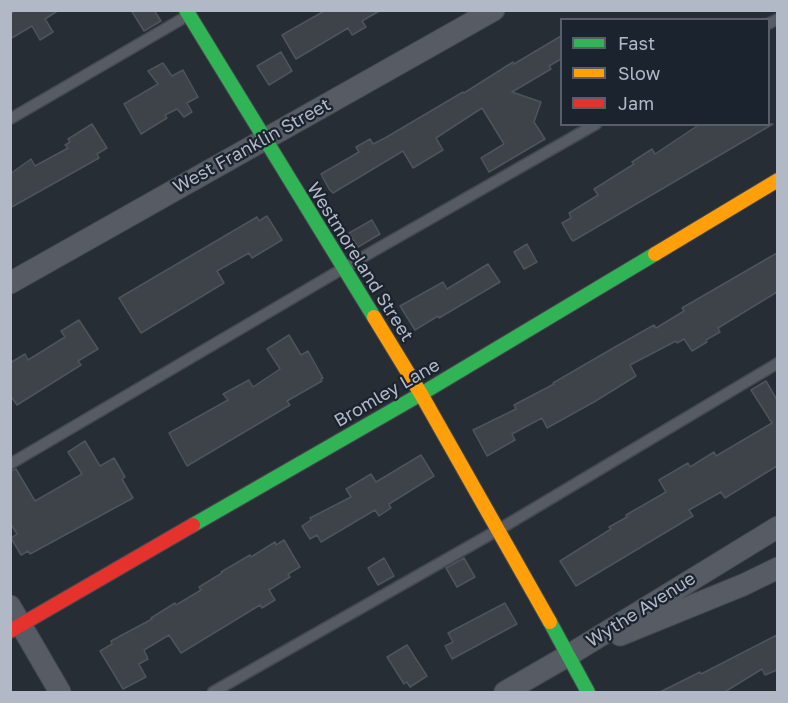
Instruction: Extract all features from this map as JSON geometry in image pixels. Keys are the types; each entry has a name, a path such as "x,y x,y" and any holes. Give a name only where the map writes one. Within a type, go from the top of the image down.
{"street":[{"name":"West Franklin Street","path":"10,283 494,10"},
{"name":"Westmoreland Street","path":"191,12 342,269 421,394 569,655 588,693"},
{"name":"Bromley Lane","path":"16,628 421,394 777,180"},
{"name":"Wythe Avenue","path":"505,693 777,527"},
{"path":"569,655 743,585 777,568"},
{"path":"10,606 16,628 60,693"}],"lane":[{"path":"10,120 191,12"},
{"path":"10,464 342,269 592,126"},
{"path":"213,693 498,530 777,363"}],"building":[{"path":"17,10 59,10 45,19 53,32 40,40 32,26 10,39 10,14"},
{"path":"131,10 154,10 161,21 144,31"},
{"path":"326,10 381,10 362,21 366,27 352,35 348,28 296,59 282,35"},
{"path":"560,37 560,60 549,66 551,69 512,92 541,102 534,122 545,139 489,172 481,158 504,144 482,108 436,138 443,150 413,168 403,151 333,193 329,189 321,174 359,152 356,147 370,139 373,144 385,138 513,62 514,64"},
{"path":"281,52 292,71 269,85 257,66"},
{"path":"163,63 172,76 183,70 198,97 187,103 192,112 184,117 177,109 165,115 167,118 141,134 124,104 158,84 148,71"},
{"path":"92,124 107,148 97,154 99,158 10,208 10,174 31,159 35,166 68,148 65,145 70,142 68,139"},
{"path":"697,126 770,126 573,241 562,223 571,218 569,213 598,195 594,189 634,164 632,162 652,149 655,154"},
{"path":"267,216 282,240 252,258 249,253 217,271 224,283 141,333 119,298 257,217 259,221"},
{"path":"372,220 380,234 358,247 349,233"},
{"path":"527,244 537,262 524,269 514,252"},
{"path":"777,253 777,292 718,328 720,332 706,340 707,342 692,351 684,339 677,343 676,341 630,365 636,376 594,402 547,428 542,418 512,434 515,440 487,456 473,430 516,409 514,405 654,325 656,328 684,311 682,308"},
{"path":"488,264 500,282 415,330 400,306 443,282 447,289"},
{"path":"79,320 98,349 78,361 81,365 17,405 10,395 10,363 25,354 28,360 65,337 61,331"},
{"path":"289,335 301,355 308,351 323,378 322,381 287,401 290,405 187,466 169,433 228,400 223,394 249,380 253,387 280,369 267,349"},
{"path":"766,381 777,400 777,466 725,498 721,492 689,510 693,516 576,586 560,561 611,529 609,527 627,517 626,515 666,492 659,480 688,463 690,467 714,452 716,456 772,423 751,390"},
{"path":"85,441 100,466 114,458 133,498 30,554 28,551 21,555 11,538 17,534 10,523 10,471 16,469 35,501 82,474 68,452"},
{"path":"421,455 434,476 389,504 391,508 379,516 375,510 321,542 317,535 310,539 302,526 311,520 310,518 351,497 346,489 371,474 376,482"},
{"path":"284,540 300,567 288,574 290,577 269,590 275,600 262,608 260,605 181,653 169,635 144,650 148,659 139,664 146,677 123,689 100,651 112,644 111,641 201,590 199,587 221,572 275,542 276,545"},
{"path":"384,558 394,576 378,585 368,568"},
{"path":"464,558 475,577 457,587 446,568"},
{"path":"505,603 517,624 452,659 445,646 453,642 448,633"},
{"path":"777,635 777,670 765,675 762,669 723,693 658,693 700,672 701,674"},
{"path":"407,645 427,676 410,687 407,682 404,684 387,657"}],"traffic: fast":[{"path":"186,10 374,317"},
{"path":"193,525 421,394 655,254"},
{"path":"550,622 588,692"}],"traffic: slow":[{"path":"655,254 778,180"},
{"path":"374,317 421,394 550,622"}],"traffic: jam":[{"path":"10,631 193,525"}]}
